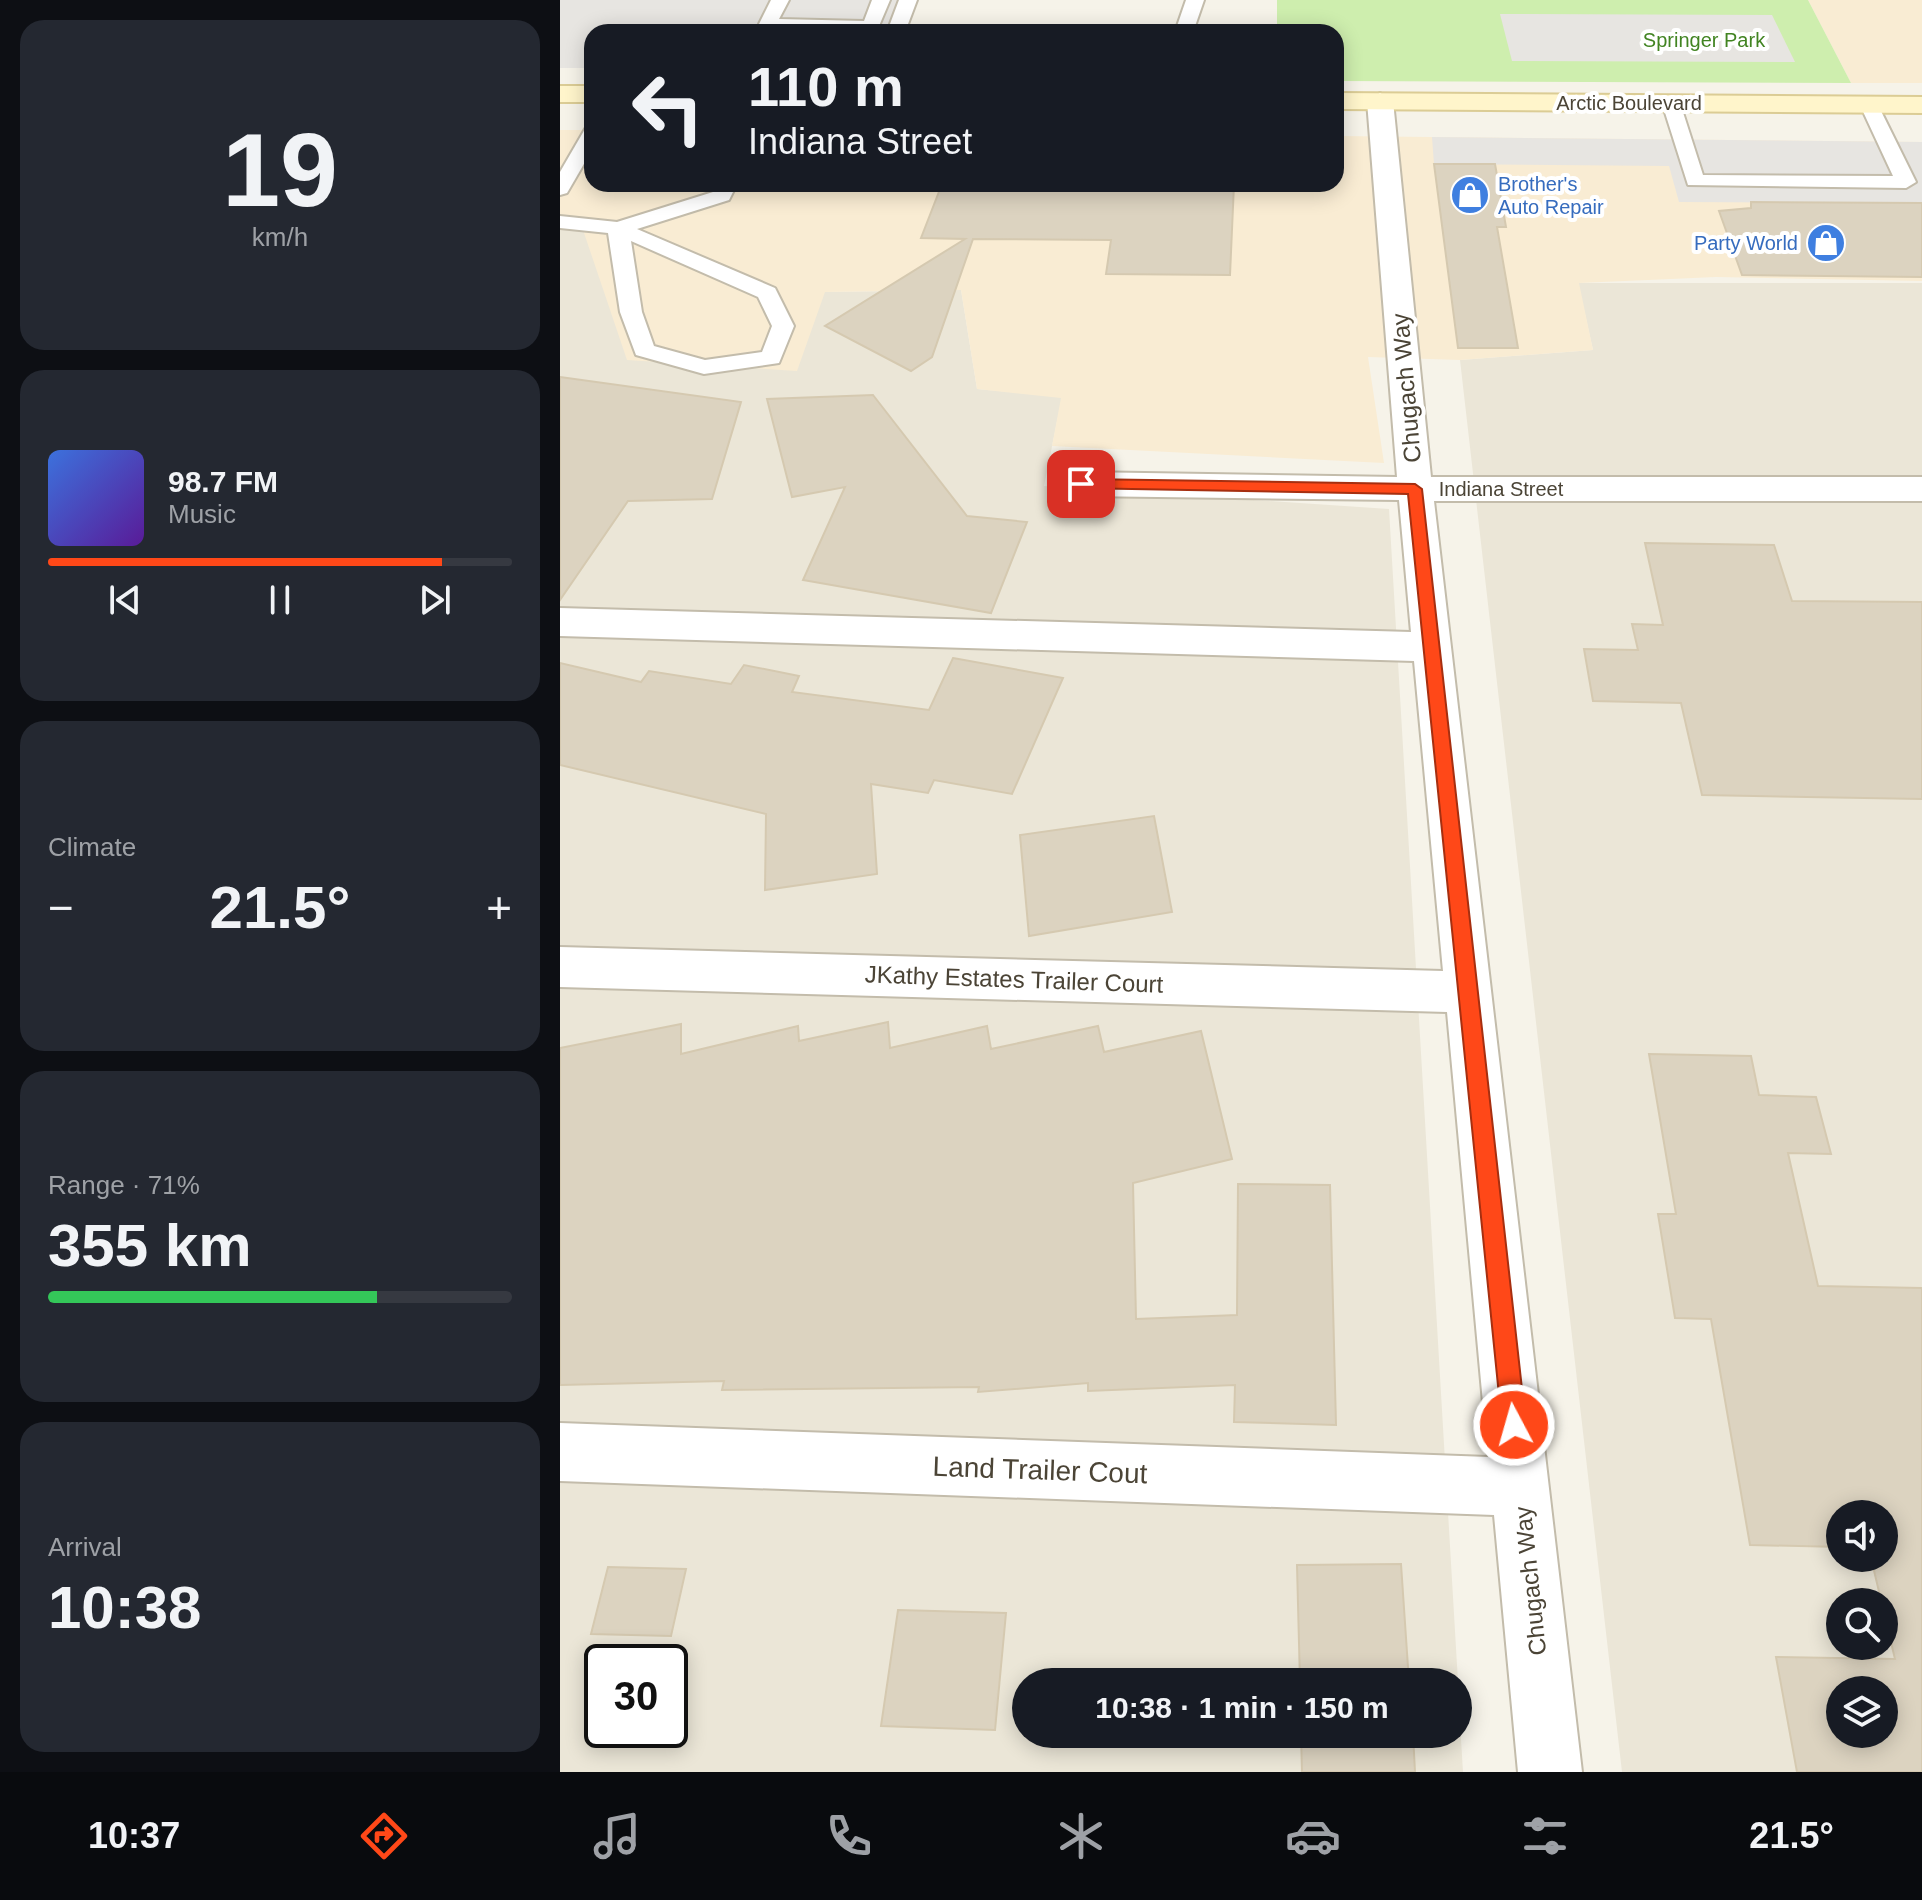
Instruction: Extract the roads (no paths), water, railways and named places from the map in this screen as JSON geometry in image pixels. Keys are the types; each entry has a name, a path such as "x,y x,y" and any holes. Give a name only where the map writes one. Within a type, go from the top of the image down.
{"main road":[{"path":"560,94 584,94"},
{"name":"Arctic Boulevard","path":"1344,101 1922,105"}],"street":[{"name":"Chugach Way","path":"1380,101 1431,647 1550,1772"},
{"name":"Indiana Street","path":"1081,484 1415,489 1922,489"},
{"path":"560,622 1431,647"},
{"name":"JKathy Estates Trailer Court","path":"560,967 1468,992"},
{"name":"Land Trailer Cout","path":"560,1452 1521,1487"}],"lane":[{"path":"768,24 780,0"},
{"path":"871,24 881,0"},
{"path":"899,24 908,0"},
{"path":"1187,24 1195,0"},
{"path":"1671,103 1695,181 1906,182 1869,105"},
{"path":"560,189 583,163"},
{"path":"618,228 722,196 724,192"},
{"path":"560,222 618,228 767,293 783,326 771,358 704,367 644,350 631,312 618,228"}],"place":[{"name":"Brother's Auto Repair","path":"1470,195"},
{"name":"Party World","path":"1826,243"}],"park label":[{"name":"Springer Park","path":"1704,40"}]}
